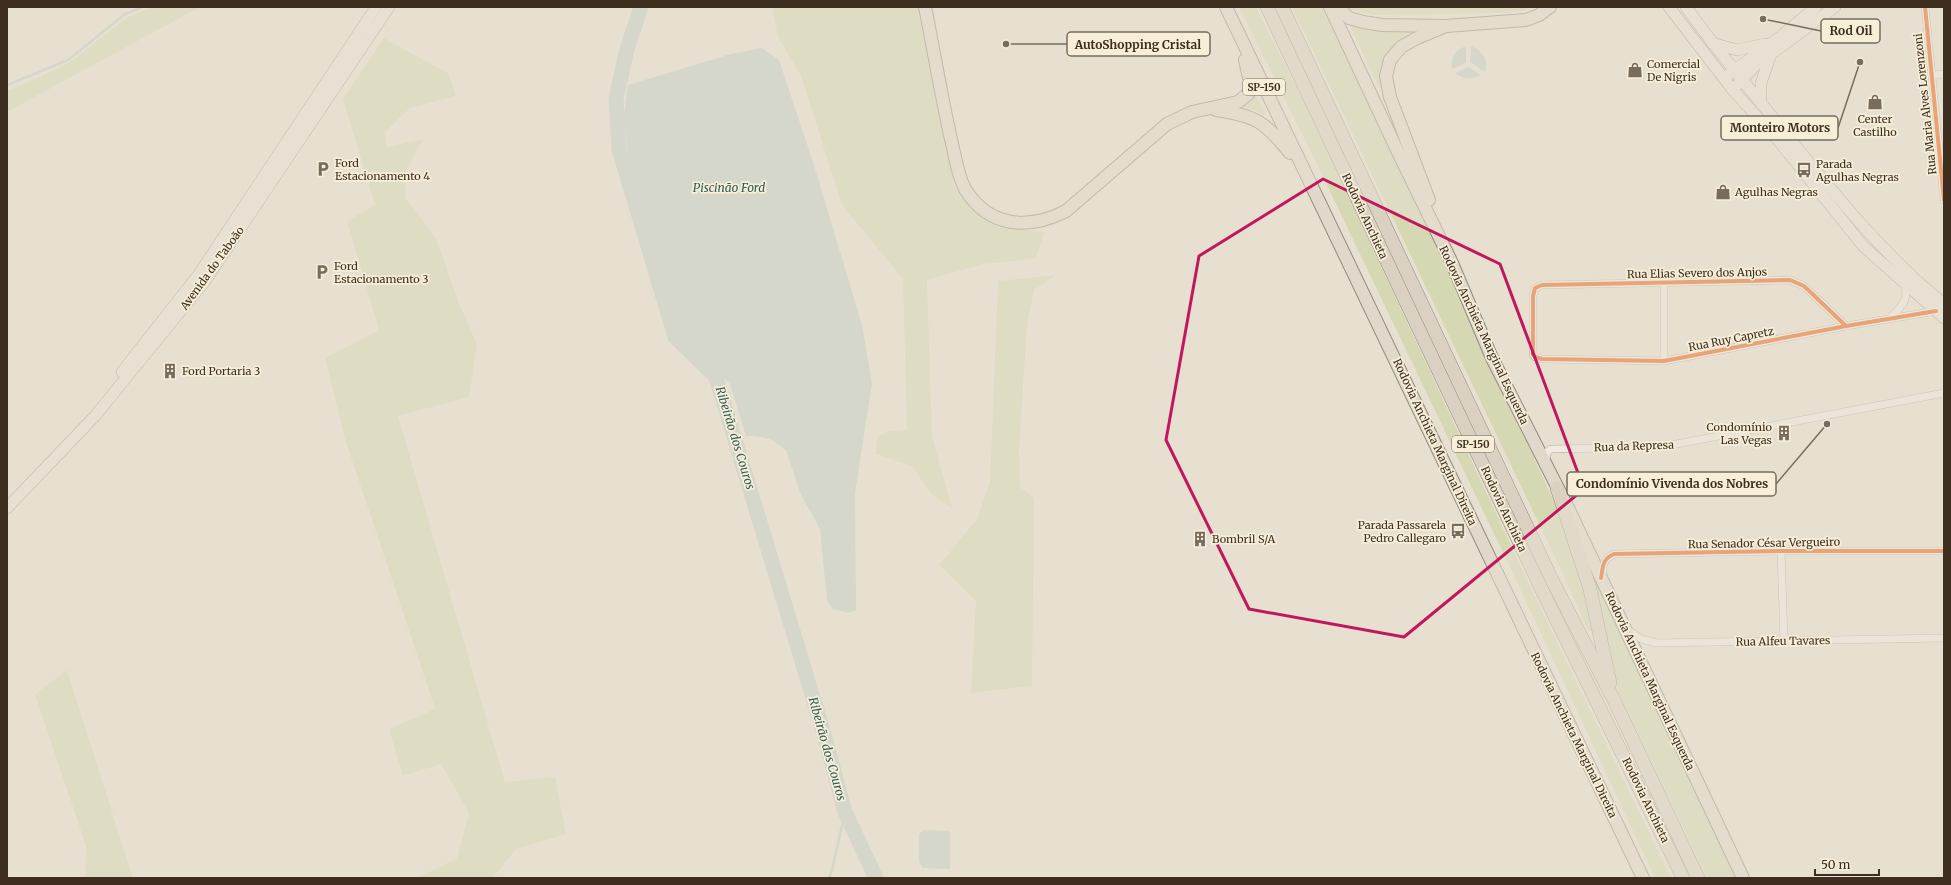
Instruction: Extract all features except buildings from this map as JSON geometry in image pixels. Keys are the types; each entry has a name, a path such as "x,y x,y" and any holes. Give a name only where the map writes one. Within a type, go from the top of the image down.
{"highway":[{"path":"925,7 944,108 960,178 972,198 985,211 1000,219 1014,223 1034,223 1054,218 1066,211 1161,128 1183,115 1207,108 1238,102 1248,94 1251,87 1247,66 1226,7"},
{"name":"Rodovia Anchieta Marginal Direita","path":"1226,7 1642,878"},
{"name":"Rodovia Anchieta","path":"1267,7 1536,577 1683,878"},
{"name":"Rodovia Anchieta","path":"1282,7 1552,580 1614,700 1698,878"},
{"name":"Rodovia Anchieta Marginal Esquerda","path":"1330,7 1396,150 1452,263 1492,358 1569,510 1626,628 1743,878"},
{"path":"1338,7 1349,18 1363,22 1382,25 1446,26 1526,20 1539,15 1550,7"},
{"path":"1446,26 1408,42 1396,51 1388,67 1386,81 1390,97 1452,263"},
{"path":"1207,108 1237,113 1261,123 1272,131 1302,168"},
{"path":"1557,488 1590,589 1614,700"}],"main road":[{"name":"Avenida do Taboão","path":"7,499 93,409 199,274 376,7"},
{"name":"Avenida do Taboão","path":"7,508 95,416 204,281 389,7"},
{"path":"1669,7 1732,89 1777,139 1864,246 1905,285 1941,306"},
{"path":"1686,7 1712,43 1830,188 1874,238 1941,306"},
{"path":"1724,79 1780,37 1816,7"},
{"path":"1732,89 1771,54 1835,7"},
{"path":"1712,43 1729,49 1744,50 1759,46 1780,37"},
{"path":"1761,103 1761,83 1771,54"}],"street":[{"name":"Rua Maria Alves Lorenzoni","path":"1925,7 1941,146 1944,200"},
{"path":"1932,75 1944,74"},
{"path":"1664,282 1664,361"},
{"name":"Rua Elias Severo dos Anjos","path":"1533,351 1534,290 1538,285 1664,282 1796,282 1804,286 1846,326"},
{"path":"1890,318 1903,305 1906,298 1905,285"},
{"name":"Rua Ruy Capretz","path":"1533,351 1535,357 1542,359 1664,361 1890,318 1941,306"},
{"name":"Rua da Represa","path":"1544,463 1548,451 1551,449 1661,447 1944,393"},
{"path":"1781,551 1784,641"},
{"name":"Rua Senador César Vergueiro","path":"1601,578 1604,562 1607,557 1614,554 1781,551 1944,551"},
{"name":"Rua Alfeu Tavares","path":"1626,628 1641,639 1657,643 1944,638"}],"highlighted area":[{"path":"1323,179 1500,264 1584,489 1404,637 1249,609 1166,440 1199,256"}],"green space":[{"path":"152,7 200,7 7,112 7,91 69,63 126,18"},
{"path":"772,7 918,7 955,188 981,215 1000,227 1045,232 1035,259 984,264 927,280 932,436 952,508 932,495 912,466 876,454 877,437 886,432 907,429 903,279 842,205 801,76 778,37"},
{"path":"1239,7 1256,7 1310,114 1521,567 1671,878 1655,878 1508,563 1317,164"},
{"path":"1292,7 1322,7 1459,292 1558,511 1587,600 1592,631 1589,631 1586,626 1563,574"},
{"path":"1348,7 1534,7 1522,11 1505,13 1373,15 1353,10"},
{"path":"1346,18 1418,30 1393,48 1384,61 1381,76 1388,107"},
{"path":"384,38 449,74 456,96 410,108 385,132 387,147 423,139 406,171 405,197 436,238 460,306 477,344 469,397 398,416 505,782 555,777 566,834 516,849 493,878 417,878 457,858 469,813 441,764 403,776 389,729 435,709 345,439 325,358 379,330 347,221 375,205 343,99"},
{"path":"1255,94 1266,113 1265,116 1252,109 1238,107 1245,104"},
{"path":"1056,275 1034,290 1027,325 1019,451 1020,487 1034,498 1032,686 971,693 976,601 939,565 977,519 990,482 998,281"},
{"path":"1583,554 1736,878 1707,878 1618,691"},
{"path":"67,670 133,878 85,877 86,846 35,694"}],"water":[{"path":"1466,46 1466,63 1452,69 1454,54"},
{"path":"1471,46 1484,56 1486,63 1485,72 1470,62"},
{"name":"Piscinão Ford","path":"762,48 779,60 813,162 862,325 872,384 855,493 856,610 849,613 833,609 827,601 820,529 801,495 786,450 770,439 746,436 730,384 682,334 628,156 624,116 628,85 731,54"},
{"path":"1468,67 1481,75 1474,78 1468,78 1461,77 1455,73"},
{"path":"924,830 950,831 950,869 923,868 919,862 919,834"}],"waterway":[{"path":"7,85 68,60 125,14 142,7"},
{"name":"Ribeirão dos Couros","path":"641,7 627,49 616,98 619,149 675,337 716,377 824,734 845,812 876,878"},
{"path":"829,878 845,812"}],"cycle path":[{"path":"1925,7 1944,200"},
{"path":"1846,326 1804,286 1790,280 1542,285 1535,288 1533,296 1533,354 1535,357 1542,359 1664,361 1846,326 1936,311"},
{"path":"1601,578 1605,561 1614,554 1781,551 1944,551"}],"place":[{"name":"Rod Oil","path":"1763,19"},
{"name":"AutoShopping Cristal","path":"1006,44"},
{"name":"Monteiro Motors","path":"1860,62"},
{"name":"Comercial De Nigris","path":"1635,70"},
{"name":"Center Castilho","path":"1875,102"},
{"name":"Ford Estacionamento 4","path":"323,169"},
{"name":"Parada Agulhas Negras","path":"1804,170"},
{"name":"Agulhas Negras","path":"1723,192"},
{"name":"Ford Estacionamento 3","path":"322,272"},
{"name":"Ford Portaria 3","path":"170,371"},
{"name":"Condomínio Vivenda dos Nobres","path":"1827,424"},
{"name":"Condomínio Las Vegas","path":"1784,433"},
{"name":"Parada Passarela Pedro Callegaro","path":"1458,531"},
{"name":"Bombril S/A","path":"1200,539"}]}
